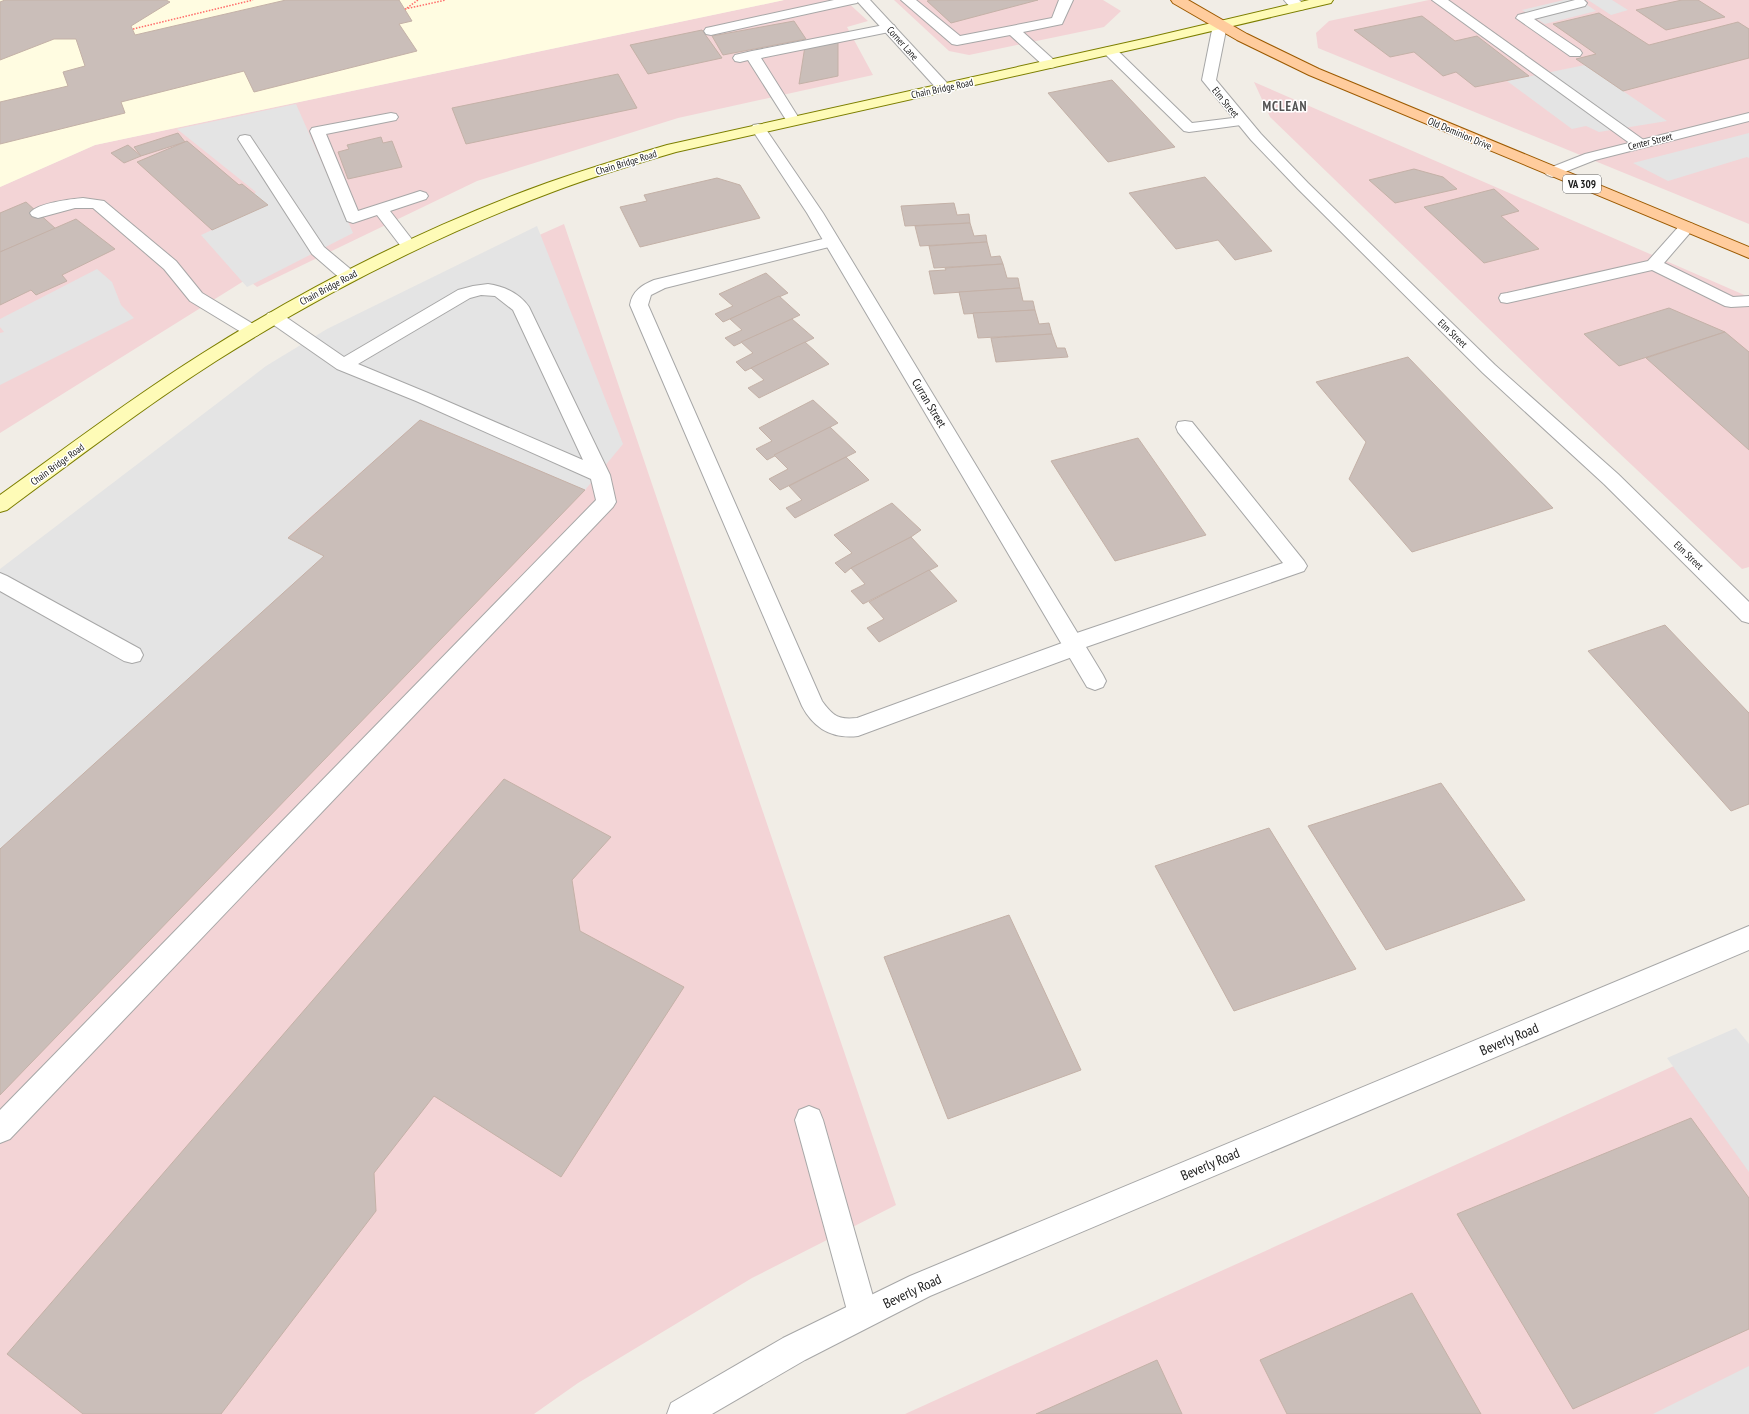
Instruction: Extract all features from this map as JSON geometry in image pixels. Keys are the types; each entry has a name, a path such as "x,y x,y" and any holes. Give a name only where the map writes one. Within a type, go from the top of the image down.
{"main road":[{"name":"Old Dominion Drive","path":"1178,0 1262,48 1314,72 1749,253"},
{"name":"Chain Bridge Road","path":"0,505 164,388 274,317 348,276 409,246 531,194 606,168 672,148 1110,51 1220,25 1295,3 1326,0"}],"street":[{"path":"712,31 852,0"},
{"name":"Corner Lane","path":"863,0 943,87"},
{"path":"908,0 957,41 1057,21 1066,0"},
{"path":"1439,0 1640,144"},
{"path":"1574,53 1523,18 1580,3"},
{"path":"1532,4 1544,12"},
{"name":"Elm Street","path":"1220,25 1209,80 1241,121 1293,176 1484,363 1611,479 1749,615"},
{"path":"793,120 746,57 889,28"},
{"path":"1013,30 1050,64"},
{"path":"1110,51 1189,128 1241,121"},
{"path":"391,117 317,131 353,218 420,196"},
{"name":"Center Street","path":"1552,172 1590,157 1749,117"},
{"name":"Curran Street","path":"758,128 814,213 1095,681"},
{"path":"244,139 318,250 348,276"},
{"path":"38,213 76,203 90,202 98,204 170,265 196,297 252,331"},
{"path":"380,209 409,246"},
{"path":"1507,298 1654,265 1687,227"},
{"path":"831,242 650,287 639,298 639,305 813,706 822,719 832,725 843,729 858,727 1074,645 1298,566 1185,427"},
{"path":"1654,265 1731,302 1749,301"},
{"path":"0,1129 606,502 600,475 520,307 502,292 487,288 464,294 343,366"},
{"path":"274,317 343,366 422,397 600,475"},
{"path":"0,581 132,655"},
{"name":"Beverly Road","path":"682,1414 794,1349 920,1286 1749,938"},
{"path":"809,1120 863,1314"}],"path":[{"path":"133,28 253,0"},
{"path":"418,0 405,9 446,0"}],"shaded area":[{"path":"0,0 784,0 95,145 0,187"},
{"path":"784,0 845,0 868,21 847,27 873,75 678,118 477,181 257,287 247,279 0,433 0,187 95,145"},
{"path":"894,0 1103,0 1121,11 1104,27 969,55 949,51"},
{"path":"1429,0 1749,0 1749,224 1318,48 1316,33 1329,21"},
{"path":"1564,0 1580,0 1596,11 1545,24 1522,10"},
{"path":"1588,0 1612,0 1628,10 1611,15"},
{"path":"1585,65 1667,121 1599,132 1586,126 1572,129 1507,81"},
{"path":"1254,82 1749,297 1749,567 1742,569 1546,384 1270,117"},
{"path":"296,104 353,233 247,287 201,235 267,205 254,194 256,192 177,129"},
{"path":"1749,133 1749,158 1747,157 1668,181 1633,163"},
{"path":"564,224 896,1205 752,1278 578,1383 534,1414 0,1414 0,575 474,264"},
{"path":"537,226 623,444 585,490 420,420 288,537 324,556 0,849 0,569 266,366 327,329"},
{"path":"97,269 112,282 121,305 134,318 0,385 0,333 4,332 0,327 0,319"},
{"path":"1736,1028 1749,1044 1749,1172 1667,1058"},
{"path":"1738,1037 1749,1050 1749,1414 905,1414"},
{"path":"1749,1366 1749,1414 1653,1414"}],"building":[{"path":"5,0 166,0 170,2 131,26 135,35 286,0 399,0 412,21 399,24 417,51 254,92 244,71 121,102 125,113 0,144 0,102 68,86 63,72 85,66 76,39 54,39 0,60 0,2"},
{"path":"1038,0 951,23 927,1"},
{"path":"1682,0 1698,0 1725,17 1666,30 1636,10"},
{"path":"1599,13 1649,45 1738,22 1749,29 1749,58 1623,91 1576,59 1596,54 1553,24"},
{"path":"1422,16 1455,41 1477,36 1529,76 1475,87 1456,72 1443,76 1414,52 1390,57 1354,30"},
{"path":"794,21 806,39 723,55 712,36"},
{"path":"702,30 722,58 648,74 630,45"},
{"path":"838,38 838,76 799,84 805,46"},
{"path":"618,74 637,108 466,144 452,108"},
{"path":"1112,80 1175,147 1108,162 1048,93"},
{"path":"178,133 185,142 141,156 134,147"},
{"path":"381,137 383,143 392,141 402,167 348,179 338,152 349,149 347,145"},
{"path":"187,141 239,185 242,184 268,205 212,230 137,162"},
{"path":"128,145 141,156 124,163 111,153"},
{"path":"1414,169 1443,177 1457,189 1395,203 1369,180"},
{"path":"1205,177 1272,251 1235,260 1218,240 1176,249 1129,193"},
{"path":"717,178 740,185 760,218 640,247 620,207 647,201 644,195"},
{"path":"1494,189 1519,211 1501,216 1539,249 1484,263 1424,207"},
{"path":"26,202 56,229 0,252 0,213"},
{"path":"954,203 957,215 969,214 970,223 905,226 901,206"},
{"path":"76,219 115,249 62,275 67,281 36,295 31,290 0,305 0,252"},
{"path":"970,223 974,236 986,235 987,242 920,246 915,226"},
{"path":"987,242 991,257 1000,256 1003,264 934,268 929,246"},
{"path":"1003,264 1007,278 1018,278 1020,288 934,294 929,271 946,270 945,268"},
{"path":"766,273 788,293 723,322 715,314 733,306 719,294"},
{"path":"1020,288 1023,301 1033,301 1035,310 964,314 959,292"},
{"path":"779,296 800,315 734,346 725,338 742,330 730,319"},
{"path":"1669,308 1725,332 1619,366 1584,334"},
{"path":"1035,310 1039,324 1049,323 1052,334 978,338 973,313"},
{"path":"792,319 814,338 745,371 736,362 753,353 741,342"},
{"path":"1725,332 1749,352 1749,450 1646,358"},
{"path":"1052,334 1057,348 1065,348 1068,357 996,362 991,338"},
{"path":"805,342 829,364 759,398 748,388 764,380 751,368"},
{"path":"1408,357 1553,508 1412,552 1349,479 1366,442 1316,382"},
{"path":"813,400 838,423 767,460 756,449 772,441 759,428"},
{"path":"420,420 585,490 0,1095 0,849 324,556 288,538"},
{"path":"830,427 856,452 780,490 769,479 788,469 774,455"},
{"path":"1138,438 1206,535 1115,561 1051,461"},
{"path":"846,457 869,480 795,518 786,508 802,500 789,486"},
{"path":"892,503 921,530 911,537 851,568 845,573 835,563 852,553 834,535"},
{"path":"911,537 938,566 863,604 851,591 865,584 851,568"},
{"path":"929,570 957,601 879,642 867,628 884,619 869,602"},
{"path":"1665,625 1749,713 1749,804 1731,811 1588,651"},
{"path":"504,779 611,837 572,880 580,931 684,987 561,1177 434,1096 374,1173 376,1211 221,1414 83,1414 7,1354"},
{"path":"1441,783 1525,900 1386,950 1308,826"},
{"path":"1269,828 1356,969 1234,1011 1155,866"},
{"path":"1009,915 1081,1070 948,1119 884,957"},
{"path":"1691,1118 1749,1198 1749,1329 1573,1409 1457,1214"},
{"path":"1412,1293 1481,1414 1287,1414 1260,1360"},
{"path":"1157,1360 1182,1414 1036,1414"}],"district":[{"name":"MCLEAN","path":"1285,106"}]}
